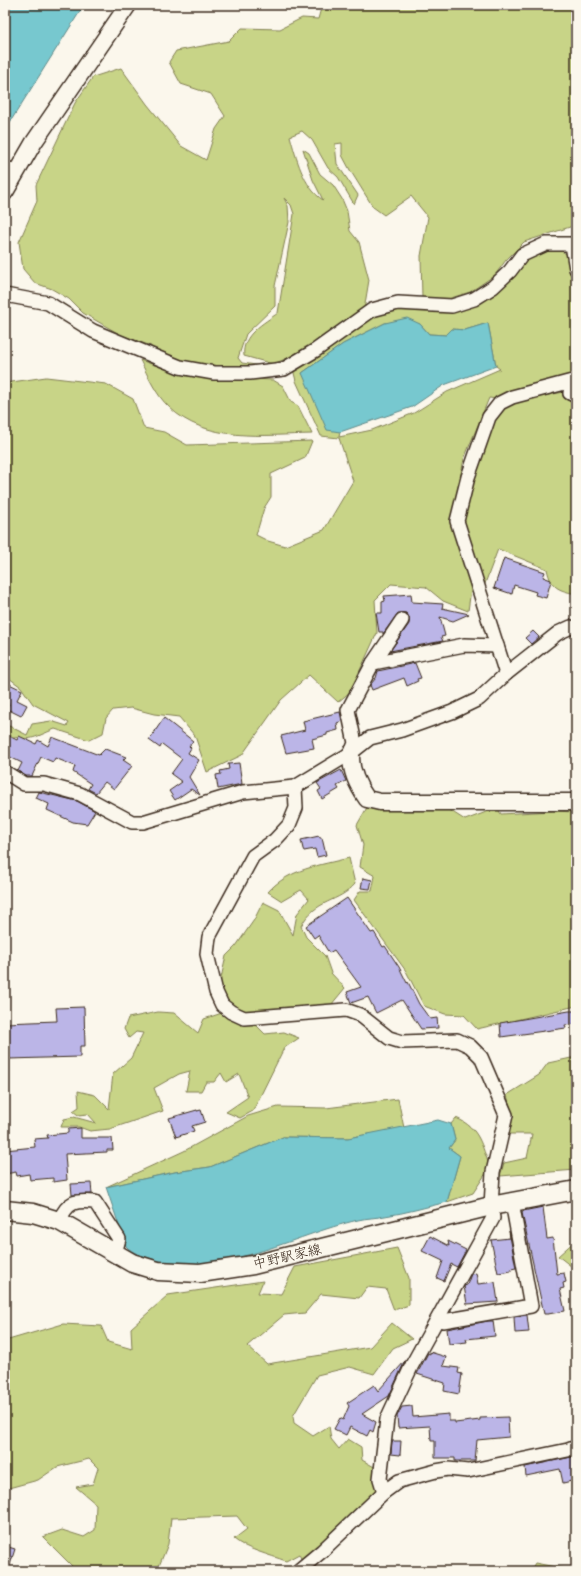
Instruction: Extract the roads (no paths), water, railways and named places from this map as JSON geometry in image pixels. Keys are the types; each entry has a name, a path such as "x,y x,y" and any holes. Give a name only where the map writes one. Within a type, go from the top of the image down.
{"main road":[{"name":"中野駅家線","path":"5,1210 33,1214 59,1221 132,1263 158,1271 200,1273 253,1265 492,1206 576,1190"}],"street":[{"path":"5,192 11,170 34,142 128,5"},
{"path":"5,295 48,303 93,330 180,368 214,373 250,373 284,369 316,350 372,310 398,303 452,306 474,299 493,287 510,271 522,255 546,244 574,244 576,269"},
{"path":"574,381 570,393 576,396"},
{"path":"506,674 456,521 468,477 489,417 500,403 512,397 574,381"},
{"path":"402,620 373,663 348,710 355,743 351,753 351,762 358,785 367,799 380,802 576,802"},
{"path":"5,772 24,784 44,784 80,794 132,822 143,822 243,792 295,787 351,753 370,738 402,730 452,712 479,700 506,674 558,633 571,627 576,628"},
{"path":"373,663 464,645 497,646"},
{"path":"295,787 296,808 289,825 275,840 253,856 209,937 207,954 216,992 222,1005 231,1012 244,1018 346,1010 360,1015 389,1038 402,1042 457,1040 470,1046 482,1057 506,1115 493,1172 493,1218 438,1320 412,1364 387,1419 380,1470 380,1479 384,1492"},
{"path":"59,1221 65,1208 78,1201 95,1202 119,1239 115,1253"},
{"path":"438,1320 443,1321 531,1306 512,1202"},
{"path":"298,1571 322,1551 384,1492 399,1481 448,1469 468,1471 576,1447"}],"water":[{"path":"5,5 84,5 5,130"},
{"path":"407,318 420,324 429,334 446,335 452,329 465,330 488,323 496,366 444,385 412,407 340,432 327,430 302,373 343,344 385,323"},
{"path":"438,1120 451,1124 455,1140 449,1148 460,1156 447,1202 382,1217 358,1220 256,1253 230,1259 204,1263 178,1264 152,1259 132,1251 126,1246 106,1187 175,1172 210,1167 283,1137 348,1138"}]}
